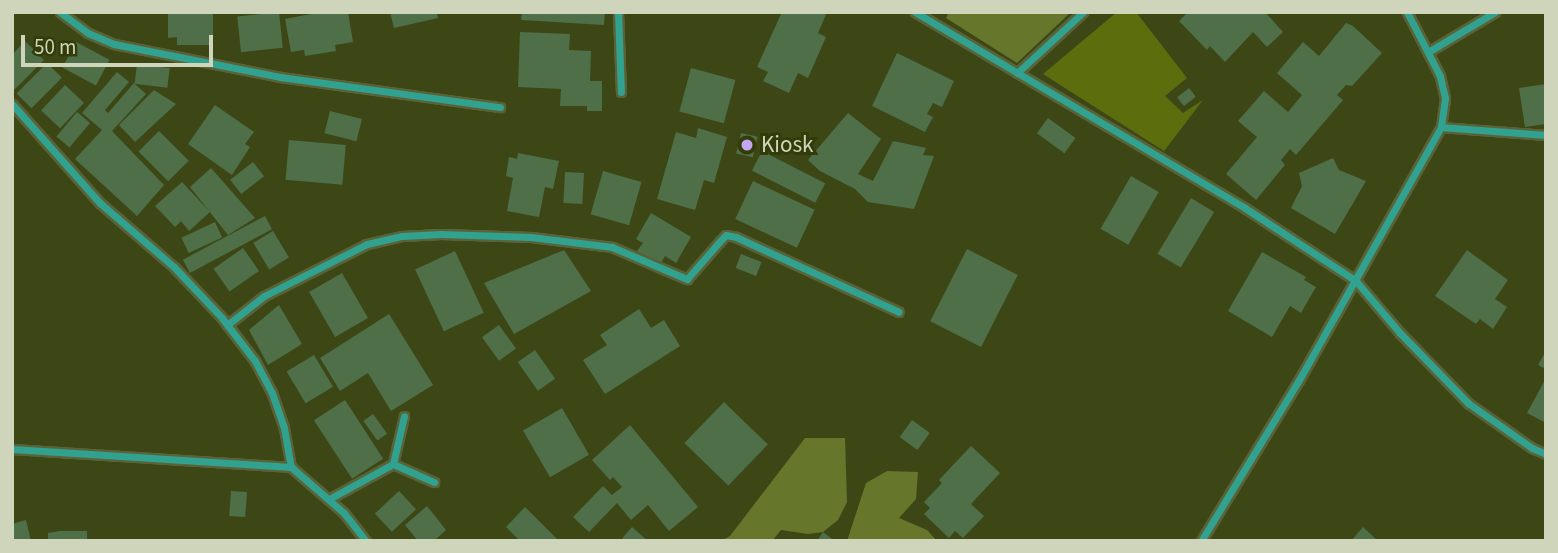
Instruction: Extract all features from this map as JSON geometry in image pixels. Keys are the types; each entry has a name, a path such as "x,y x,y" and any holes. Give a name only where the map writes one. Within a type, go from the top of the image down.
{"street":[{"path":"60,12 88,33 114,44 280,77 500,107"},
{"path":"618,12 621,92"},
{"path":"915,12 1245,208 1356,281 1400,333 1468,403 1532,448 1546,454"},
{"path":"1017,73 1083,12"},
{"path":"1201,541 1356,281 1441,127 1445,98 1440,76 1407,12"},
{"path":"1428,52 1495,12"},
{"path":"12,104 100,203 174,267 227,325 255,361 272,393 284,428 291,467"},
{"path":"1441,127 1546,135"},
{"path":"227,325 264,296 368,244 402,236 441,234 531,237 612,247 687,279 726,235 736,237 899,312"},
{"path":"329,499 393,464 404,416"},
{"path":"12,449 291,467 345,513 366,541"},
{"path":"393,464 434,482"}],"green space":[{"path":"949,12 1071,12 1017,63 946,18"},
{"path":"1117,12 1136,12 1187,78 1165,96 1183,113 1203,100 1164,151 1043,74"},
{"path":"805,438 845,438 847,502 838,520 823,532 808,534 781,530 772,541 721,541 730,536"},
{"path":"887,471 918,472 916,499 899,518 927,530 937,541 847,541 866,483"}],"building":[{"path":"168,12 213,12 213,45 177,45 177,37 168,38"},
{"path":"279,12 283,48 241,52 237,16"},
{"path":"321,12 348,12 353,42 335,45 336,51 305,56 304,50 291,52 285,19"},
{"path":"390,12 437,12 438,18 394,28"},
{"path":"522,12 605,12 604,25 521,20"},
{"path":"782,12 827,12 818,33 826,37 808,78 798,73 789,93 763,81 768,72 757,67"},
{"path":"1188,12 1265,12 1283,32 1267,47 1253,32 1225,62 1210,46 1207,50 1179,21"},
{"path":"1346,23 1353,26 1382,53 1352,86 1346,85 1337,95 1343,100 1296,155 1290,149 1281,160 1285,165 1256,200 1226,174 1257,137 1238,121 1264,91 1288,112 1302,95 1277,73 1303,42 1319,56"},
{"path":"520,32 570,34 569,50 591,51 590,81 602,81 602,111 587,111 587,106 560,106 561,89 518,87"},
{"path":"25,41 44,60 12,92 12,55"},
{"path":"76,42 110,60 96,85 62,68"},
{"path":"897,53 954,81 942,107 933,103 927,114 933,117 925,132 872,106"},
{"path":"47,63 62,78 31,108 17,93"},
{"path":"137,64 170,68 167,88 135,84"},
{"path":"691,68 735,80 724,123 679,111"},
{"path":"117,72 129,82 105,110 108,113 134,83 146,94 112,131 164,185 137,216 75,159 102,130 82,113"},
{"path":"1546,84 1546,124 1525,127 1519,88"},
{"path":"65,85 84,103 60,128 41,111"},
{"path":"1189,88 1196,97 1184,106 1177,97"},
{"path":"154,90 176,104 135,142 119,125"},
{"path":"215,105 254,132 245,144 250,147 232,175 188,144"},
{"path":"330,111 362,119 356,141 324,133"},
{"path":"77,112 90,123 69,147 56,137"},
{"path":"848,113 881,139 858,174 873,181 893,141 926,148 923,155 934,156 914,209 868,202 855,189 820,171 808,160"},
{"path":"1048,118 1076,138 1064,153 1037,133"},
{"path":"698,128 727,137 714,183 704,180 695,210 657,199 676,132 696,138"},
{"path":"159,131 189,161 168,181 138,152"},
{"name":"Kiosk","path":"741,133 758,137 753,157 736,153"},
{"path":"289,140 346,145 342,185 286,180"},
{"path":"762,151 825,183 815,203 752,171"},
{"path":"518,153 559,161 553,189 545,187 539,217 507,211 513,178 506,176 509,157 517,159"},
{"path":"1333,158 1339,170 1366,181 1335,234 1291,208 1302,186 1299,173"},
{"path":"253,162 264,176 241,194 230,180"},
{"path":"211,168 255,218 228,235 190,187"},
{"path":"603,171 641,182 629,225 591,214"},
{"path":"565,172 584,173 582,204 563,203"},
{"path":"1131,176 1159,192 1128,245 1100,229"},
{"path":"753,181 815,210 797,248 735,219"},
{"path":"182,182 210,212 189,231 181,221 175,227 155,206"},
{"path":"1191,198 1214,212 1181,268 1158,254"},
{"path":"651,213 691,237 676,263 665,256 660,265 637,251 643,243 636,239"},
{"path":"265,216 272,229 190,273 183,260"},
{"path":"215,222 222,237 189,253 181,238"},
{"path":"273,231 289,258 269,269 253,243"},
{"path":"243,248 259,271 230,292 214,269"},
{"path":"967,249 1018,275 981,347 930,321"},
{"path":"564,250 591,291 514,334 484,283"},
{"path":"1467,250 1508,280 1495,299 1507,307 1493,329 1480,319 1476,324 1435,296"},
{"path":"455,251 484,313 444,331 415,270"},
{"path":"1262,252 1306,277 1304,280 1316,287 1301,313 1290,306 1272,337 1228,311"},
{"path":"741,254 762,262 756,276 736,268"},
{"path":"342,273 368,318 335,337 309,292"},
{"path":"279,305 302,344 268,365 249,330"},
{"path":"639,309 651,328 664,320 680,346 605,394 583,360 607,345 600,335"},
{"path":"389,314 433,385 391,411 368,373 340,391 320,358"},
{"path":"499,325 516,348 499,361 482,337"},
{"path":"535,350 555,379 538,391 518,362"},
{"path":"1546,351 1546,369 1538,365"},
{"path":"314,355 333,387 306,403 287,371"},
{"path":"1546,378 1546,423 1527,413"},
{"path":"345,400 383,459 352,479 314,420"},
{"path":"724,402 768,444 728,485 684,443"},
{"path":"562,408 589,455 550,477 523,430"},
{"path":"373,414 387,433 377,440 363,421"},
{"path":"912,420 930,433 917,450 900,437"},
{"path":"630,425 698,507 669,531 648,505 631,520 617,503 589,532 573,517 603,486 612,495 622,487 613,477 610,480 592,460"},
{"path":"971,446 1000,473 971,504 984,516 963,538 955,531 949,538 924,514 930,508 924,502 942,483 939,480"},
{"path":"231,491 247,492 245,517 229,516"},
{"path":"399,491 416,509 392,532 375,514"},
{"path":"427,506 446,530 434,541 418,541 405,525"},
{"path":"525,507 559,541 520,541 506,527"},
{"path":"26,520 31,541 12,541 12,524"},
{"path":"632,527 648,541 620,541"},
{"path":"1363,527 1378,541 1351,541"},
{"path":"87,531 87,541 48,541 48,533"},
{"path":"823,532 835,541 817,541"}],"place":[{"name":"Kiosk","path":"747,145"}]}
